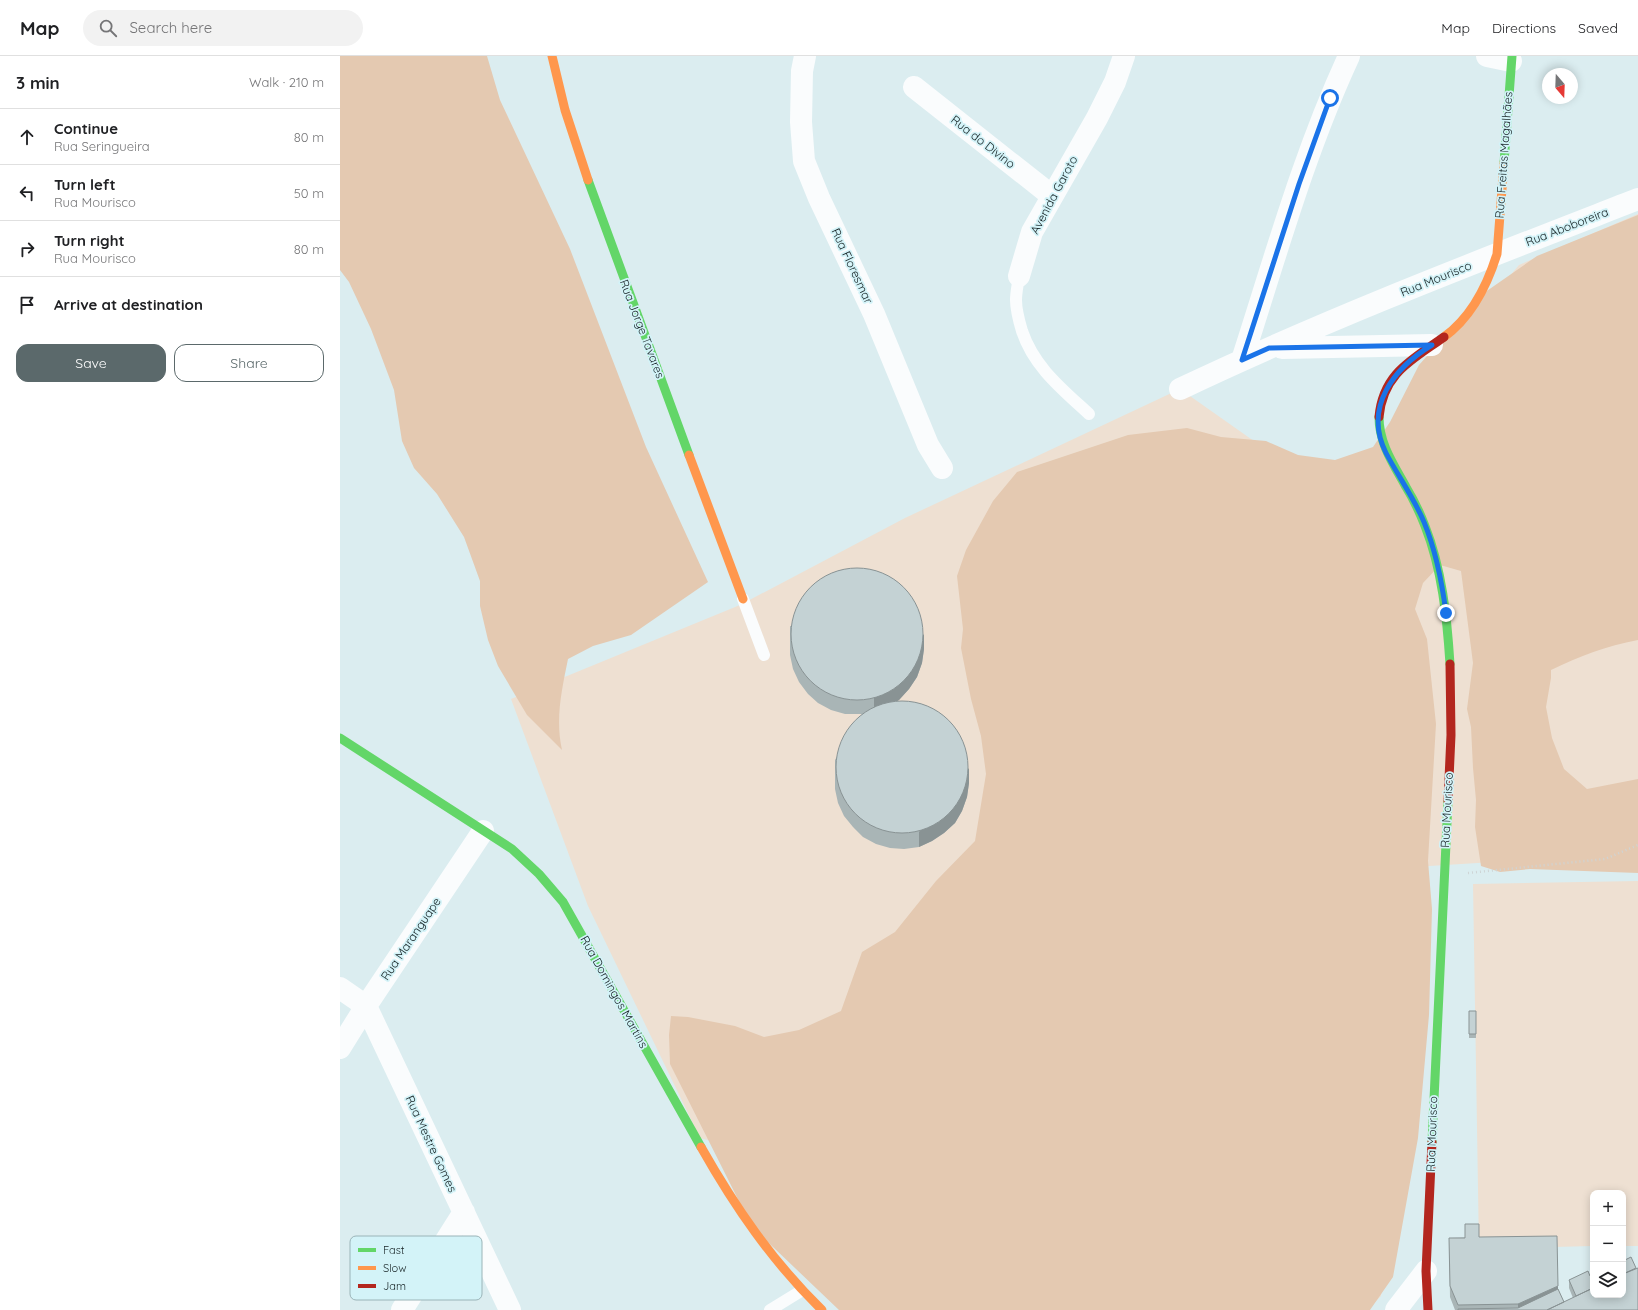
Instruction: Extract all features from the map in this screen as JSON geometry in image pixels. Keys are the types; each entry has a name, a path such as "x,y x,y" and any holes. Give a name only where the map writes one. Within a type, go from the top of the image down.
{"street":[{"name":"Rua Jorge Tavares","path":"552,56 565,110 596,206 743,599"},
{"name":"Rua Floresmar","path":"805,56 802,71 801,122 804,161 874,314 928,445 942,468"},
{"name":"Avenida Garoto","path":"1019,276 1032,232 1112,88 1124,56"},
{"path":"1242,360 1299,184 1330,98 1349,56"},
{"path":"1488,56 1512,58"},
{"name":"Rua Freitas Magalhães","path":"1497,254 1512,58"},
{"name":"Rua do Divino","path":"914,87 1052,196"},
{"name":"Rua Aboboreira","path":"1497,254 1638,199"},
{"name":"Rua Mourisco","path":"1180,389 1269,348 1497,254"},
{"name":"Rua Mourisco","path":"1428,1310 1426,1271 1443,876 1451,735 1449,651 1443,595 1434,549 1413,498 1386,452 1379,428 1380,404 1390,382 1398,371 1408,361 1445,337 1459,325 1472,310 1491,274 1497,254"},
{"name":"Rua Mourisco","path":"1269,348 1432,345"},
{"name":"Rua Domingos Martins","path":"340,738 512,850 539,874 563,902 713,1168 765,1246 801,1291 822,1310"},
{"name":"Rua Maranguape","path":"340,1048 366,1006 483,831"},
{"name":"Rua Mestre Gomes","path":"340,988 366,1006 475,1236"},
{"path":"449,1236 464,1212"},
{"name":"Rua Mestre Gomes","path":"482,1250 510,1310"},
{"path":"1396,1310 1426,1271"},
{"path":"402,1310 408,1300"}],"lane":[{"name":"Avenida Garoto","path":"1019,276 1016,302 1019,321 1026,344 1037,362 1052,379 1090,414"},
{"path":"743,599 764,655"},
{"path":"770,1310 801,1291"}],"path":[{"path":"1443,876 1605,859 1638,845"}],"shaded area":[{"path":"340,56 487,56 500,100 570,249 646,447 708,582 631,635 593,646 568,659 559,715 562,750 527,715 498,666 488,640 480,606 480,581 464,537 437,494 414,468 402,441 394,390 371,329 349,282 340,270"},
{"path":"1638,214 1638,853 1413,867 1403,1085 1381,1296 1367,1310 700,1138 588,906 511,699 740,605 905,518 1180,389 1346,506 1409,396 1519,265"},
{"path":"1638,215 1638,640 1593,652 1551,670 1546,707 1552,738 1564,769 1587,789 1638,779 1638,873 1530,869 1500,872 1481,866 1475,827 1476,800 1471,727 1467,709 1473,663 1461,571 1440,565 1423,583 1415,609 1427,639 1436,724 1428,861 1432,909 1429,1015 1418,1138 1393,1277 1370,1310 839,1310 752,1227 670,1064 669,1035 671,1016 688,1017 735,1026 764,1037 799,1030 841,1011 862,952 895,932 936,881 975,841 986,774 981,736 971,699 961,648 963,629 957,576 966,550 993,501 1017,472 1128,435 1187,428 1221,437 1266,441 1298,455 1335,460 1373,447 1390,422 1419,365 1481,295 1537,256"},
{"path":"1638,881 1638,1246 1626,1246 1626,1190 1590,1190 1590,1246 1479,1249 1473,884"}],"building":[{"path":"864,568 876,570 888,575 904,587 916,603 921,615 923,634 921,653 916,665 904,681 888,693 876,698 850,700 838,698 826,693 810,681 798,665 793,653 791,627 793,615 798,603 810,587 826,575 838,570"},
{"path":"909,701 921,703 933,708 949,720 961,736 966,748 968,767 966,786 961,798 949,814 933,826 921,831 895,833 883,831 871,826 855,814 843,798 838,786 836,760 838,748 843,736 855,720 871,708 883,703"},
{"path":"1469,1011 1476,1011 1476,1034 1469,1034"},
{"path":"1465,1224 1479,1224 1479,1237 1557,1236 1558,1286 1518,1304 1458,1305 1450,1286 1449,1238 1465,1238"},
{"path":"1631,1257 1636,1268 1626,1273 1626,1260"},
{"path":"1638,1268 1638,1310 1547,1310 1590,1289 1590,1298 1626,1298 1626,1273"},
{"path":"1588,1271 1590,1276 1590,1289 1576,1296 1569,1280"},
{"path":"1558,1289 1564,1302 1547,1310 1458,1310 1518,1308"}],"traffic: fast":[{"path":"1504,163 1512,56"},
{"path":"588,180 689,455"},
{"path":"1379,417 1384,445 1419,511 1436,559 1443,594 1450,664"},
{"path":"340,738 512,849 539,874 563,902 701,1147"},
{"path":"1432,1142 1448,801"}],"traffic: slow":[{"path":"552,56 565,110 588,180"},
{"path":"1444,337 1463,320 1477,300 1493,266 1497,254 1504,163"},
{"path":"689,455 743,599"},
{"path":"701,1147 727,1191 756,1233 787,1272 822,1310"}],"traffic: jam":[{"path":"1379,417 1386,389 1393,378 1410,361 1444,337"},
{"path":"1448,801 1451,735 1450,664"},
{"path":"1428,1310 1426,1271 1432,1142"}],"route":[{"path":"1330,98 1299,184 1242,360 1269,348 1432,345 1408,361 1390,382 1380,404 1379,428 1381,441 1413,498 1434,549 1446,613"}]}
